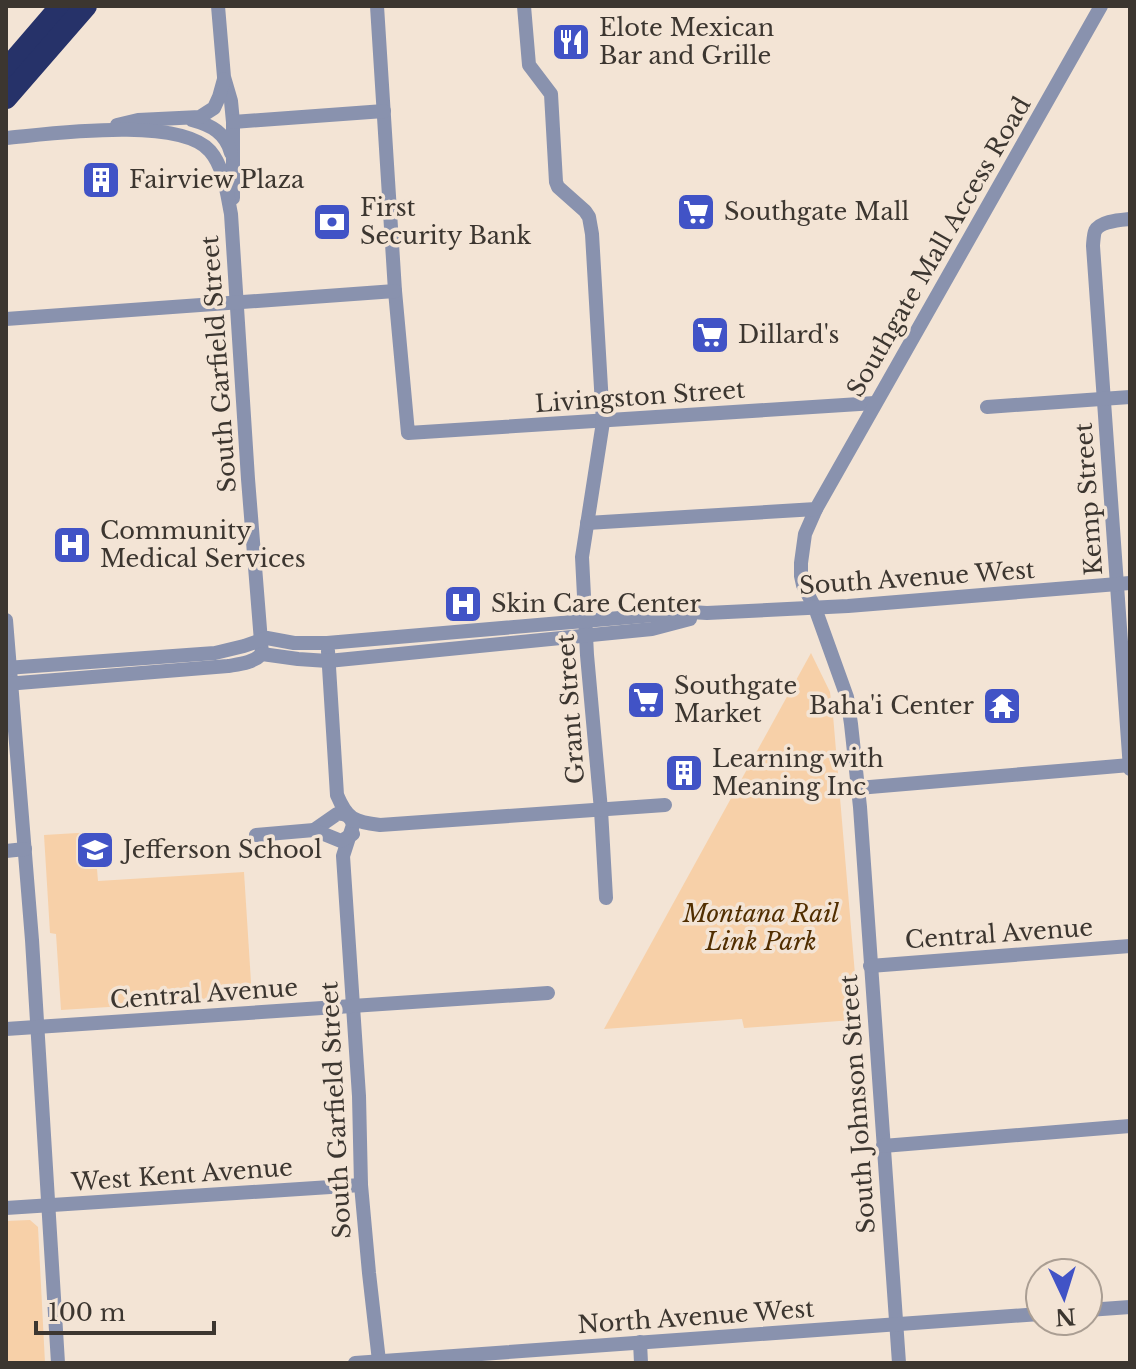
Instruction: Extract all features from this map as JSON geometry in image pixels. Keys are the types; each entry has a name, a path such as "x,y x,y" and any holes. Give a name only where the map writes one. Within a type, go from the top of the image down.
{"highway":[{"path":"6,70 61,6"},
{"path":"6,98 86,6"}],"street":[{"path":"218,6 224,77 233,122 234,192 231,214"},
{"path":"6,319 395,291 377,6"},
{"path":"524,6 529,65 551,94 556,182 589,217 597,296 603,422"},
{"name":"Southgate Mall Access Road","path":"815,608 803,585 801,563 805,534 816,509 1101,6"},
{"path":"93,131 138,120 200,117 214,108 224,77"},
{"path":"233,122 384,111"},
{"path":"186,119 207,124 221,134 229,144 233,161"},
{"path":"6,138 93,131 181,134 194,139 211,152 226,189 231,214"},
{"name":"South Garfield Street","path":"231,214 261,647"},
{"name":"Kemp Street","path":"1130,219 1098,227 1093,246 1104,399 1124,584 1130,767"},
{"name":"Livingston Street","path":"395,291 408,433 875,403"},
{"path":"987,407 1130,397"},
{"name":"Grant Street","path":"603,422 582,557 606,898"},
{"path":"587,523 816,509"},
{"name":"South Avenue West","path":"8,684 228,666 257,659 261,647 274,638 294,643 327,643 586,628 652,629 707,613 815,608 1124,584"},
{"name":"South Johnson Street","path":"815,608 847,697 851,724 899,1363"},
{"path":"6,620 8,684 18,752 25,849 58,1363"},
{"name":"South Avenue West","path":"8,668 215,653 244,646 261,647 298,659 328,661 586,628"},
{"path":"327,643 337,795 353,825 352,834"},
{"path":"858,788 1130,767"},
{"path":"329,835 327,827 337,795"},
{"path":"314,830 333,816 342,814 364,823 380,825 665,805"},
{"path":"256,835 314,830 341,841 380,825"},
{"name":"South Garfield Street","path":"352,834 343,856 359,1096 361,1185 379,1361"},
{"name":"South Garfield Street","path":"329,835 343,856"},
{"path":"6,851 25,849"},
{"name":"Central Avenue","path":"870,966 1130,946"},
{"name":"Central Avenue","path":"6,1029 548,993"},
{"path":"883,1146 1130,1126"},
{"name":"West Kent Avenue","path":"6,1208 361,1185"},
{"path":"1104,1309 1130,1307"},
{"name":"North Avenue West","path":"355,1363 1024,1315"},
{"path":"640,1342 641,1363"}],"green space":[{"name":"Montana Rail Link Park","path":"811,653 830,692 833,715 858,1010 852,1011 853,1020 744,1028 742,1019 604,1029"},
{"path":"94,832 98,881 244,872 252,998 61,1010 56,934 50,933 44,835"},
{"path":"30,1220 38,1227 45,1363 6,1363 6,1221"}],"place":[{"name":"Elote Mexican Bar and Grille","path":"571,42"},
{"name":"Fairview Plaza","path":"101,180"},
{"name":"Southgate Mall","path":"696,212"},
{"name":"First Security Bank","path":"332,222"},
{"name":"Dillard's","path":"710,335"},
{"name":"Community Medical Services","path":"72,545"},
{"name":"Skin Care Center","path":"463,604"},
{"name":"Southgate Market","path":"646,700"},
{"name":"Baha'i Center","path":"1002,706"},
{"name":"Learning with Meaning Inc","path":"684,773"},
{"name":"Jefferson School","path":"95,850"}]}
